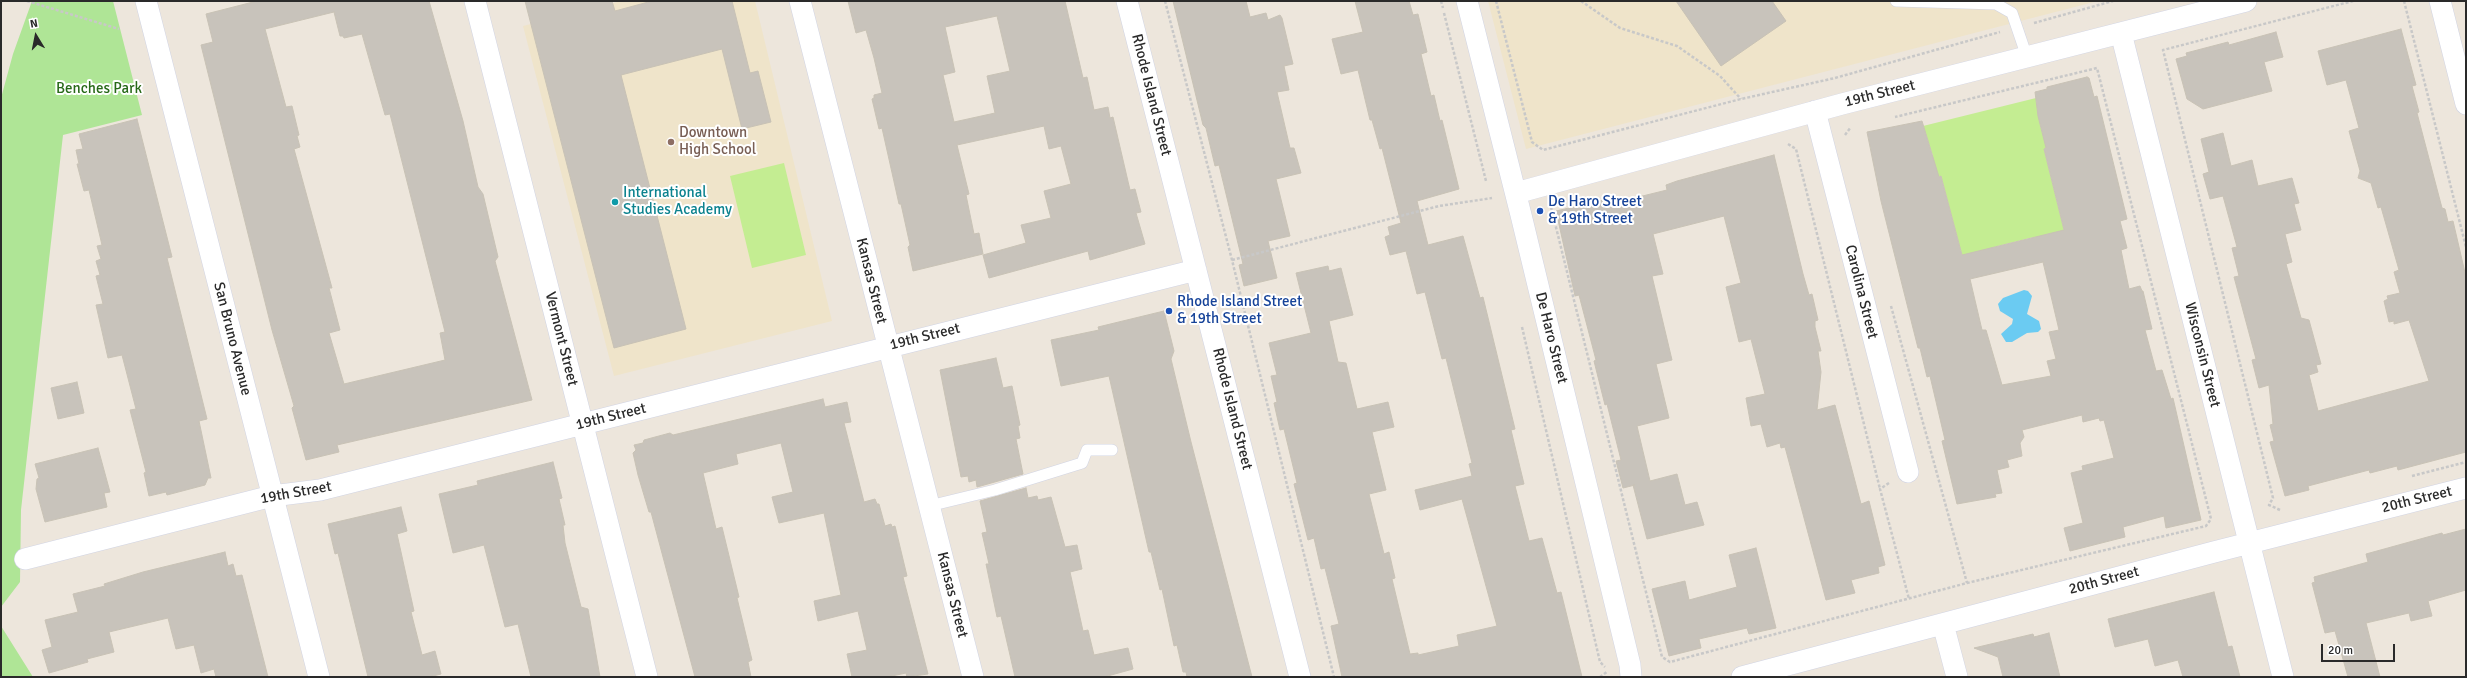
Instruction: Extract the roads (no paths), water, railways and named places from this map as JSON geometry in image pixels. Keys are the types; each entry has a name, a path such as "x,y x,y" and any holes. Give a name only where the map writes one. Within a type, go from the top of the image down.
{"street":[{"name":"San Bruno Avenue","path":"146,1 319,677"},
{"name":"Vermont Street","path":"475,1 647,677"},
{"name":"Kansas Street","path":"800,1 973,677"},
{"name":"Rhode Island Street","path":"1128,1 1300,677"},
{"name":"De Haro Street","path":"1467,1 1516,194 1628,657 1631,677"},
{"name":"19th Street","path":"1516,194 1815,112 2246,1"},
{"path":"2440,1 2466,104"},
{"name":"Wisconsin Street","path":"2121,33 2248,543 2283,677"},
{"name":"Carolina Street","path":"1815,112 1908,472"},
{"name":"19th Street","path":"24,559 272,496 320,490 583,425 888,346 1196,270"},
{"name":"20th Street","path":"1742,677 2248,543 2466,488"},
{"path":"1943,624 1957,677"}],"lane":[{"path":"1896,1 1996,4 2012,13 2027,57"},
{"path":"929,506 995,490 1082,463 1087,450 1112,450"}],"water":[{"path":"2024,290 2028,291 2032,296 2027,314 2039,321 2041,329 2038,332 2027,333 2012,342 2006,342 2001,334 2012,324 2013,319 2000,311 1998,304 2003,298"}],"place":[{"name":"Downtown High School","path":"671,142"},
{"name":"International Studies Academy","path":"615,202"},
{"name":"De Haro Street & 19th Street","path":"1540,211"},
{"name":"Rhode Island Street & 19th Street","path":"1169,311"}],"park label":[{"name":"Benches Park","path":"99,89"}]}
